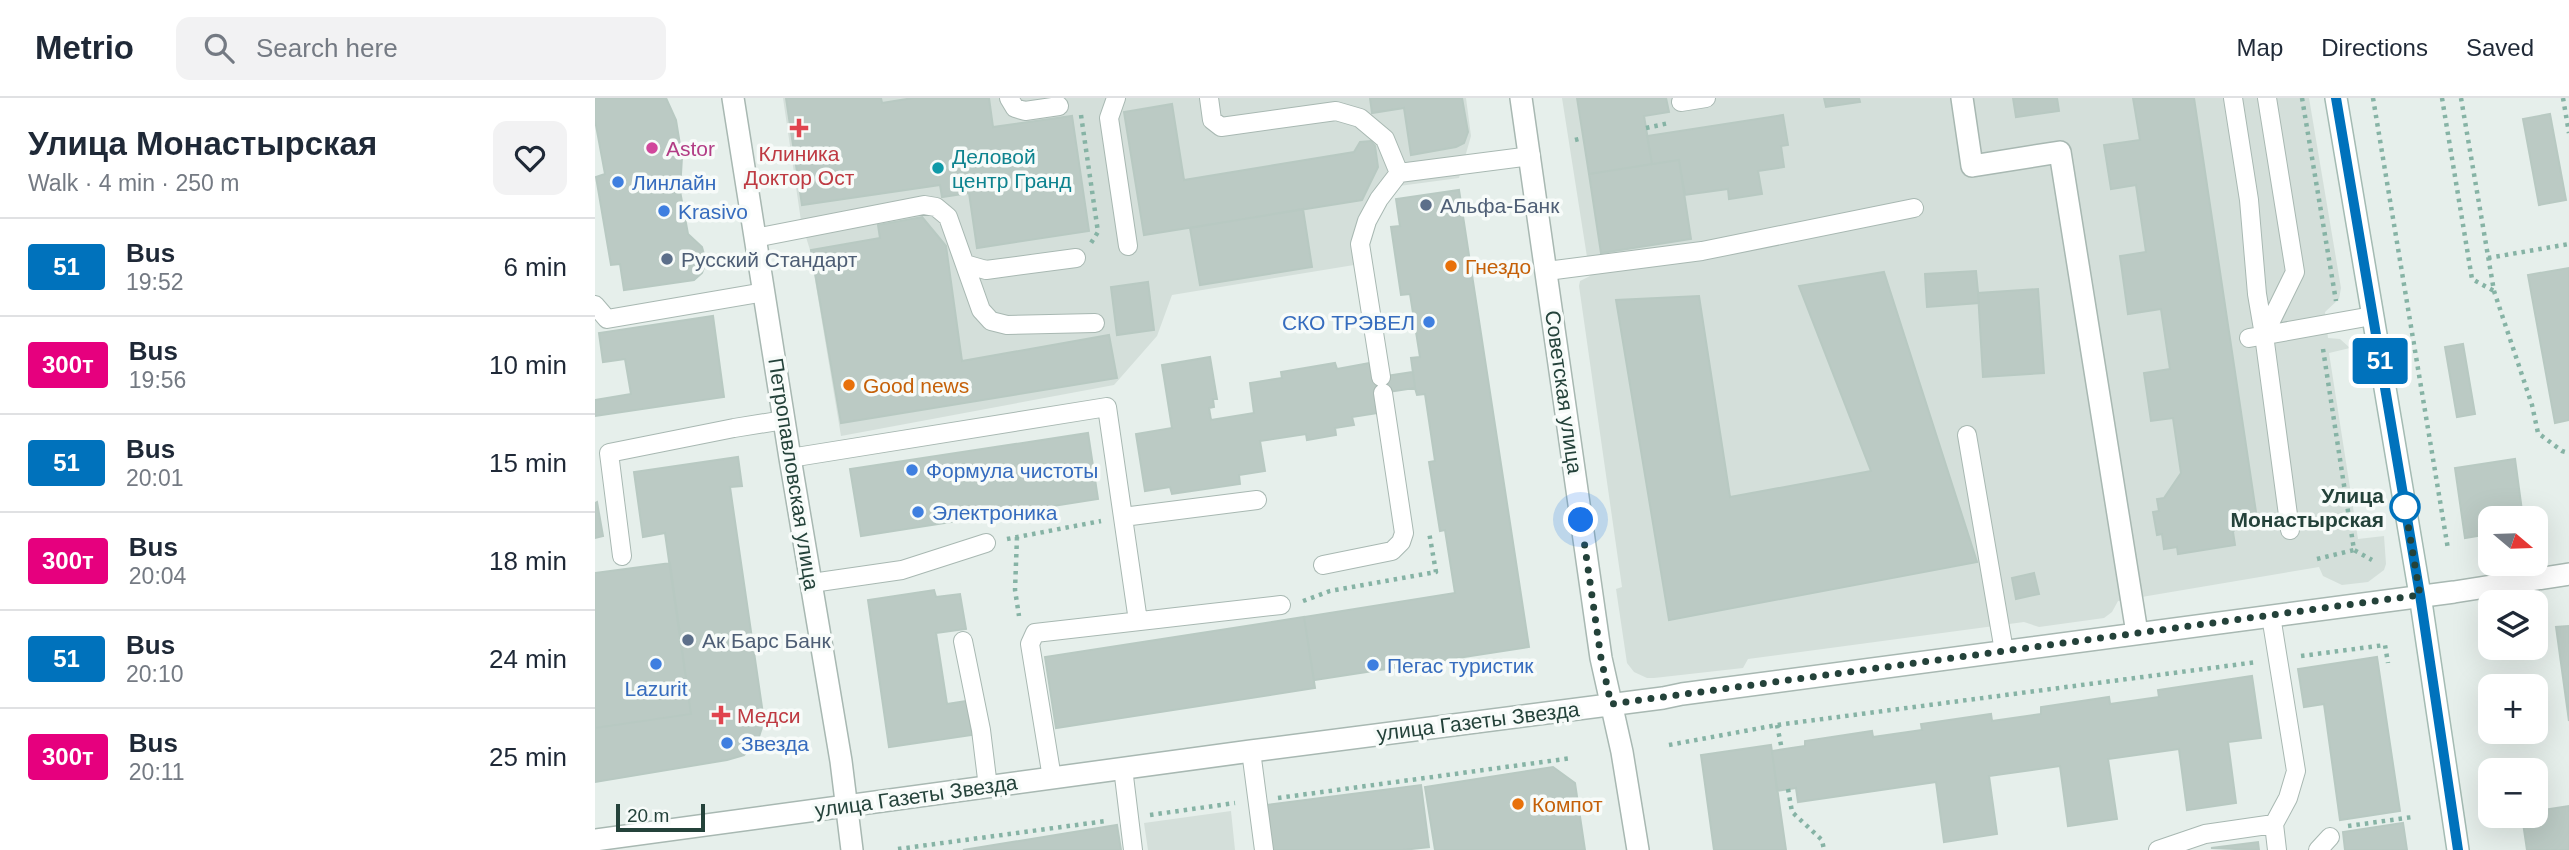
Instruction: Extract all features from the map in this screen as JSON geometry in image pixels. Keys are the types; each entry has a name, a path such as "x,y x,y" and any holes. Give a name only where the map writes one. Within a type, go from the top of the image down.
{"street":[{"name":"Петропавловская улица","path":"733,98 841,761 852,850"},
{"name":"Советская улица","path":"1521,98 1601,658 1622,752 1638,850"},
{"path":"1962,98 1972,166 2060,152 2137,633"},
{"path":"2336,98 2420,595 2458,850"},
{"name":"улица Газеты Звезда","path":"595,840 2569,575"}],"lane":[{"path":"1009,98 1015,108 1024,111 1059,106"},
{"path":"1116,98 1109,118 1128,246"},
{"path":"1209,98 1212,120 1221,127 1336,111 1360,118 1385,139 1399,173"},
{"path":"1681,102 1706,98"},
{"path":"2233,98 2249,200 2257,294 2257,336 2290,530"},
{"path":"2257,336 2295,272 2267,98"},
{"path":"1323,565 1392,551 1405,533 1360,244 1367,221 1379,199 1399,173 1531,156"},
{"path":"755,238 882,215 903,208 924,205 936,207 948,217 981,310 991,321 1007,324 1095,323"},
{"path":"1547,271 1702,251 1914,208"},
{"path":"965,264 986,270 1076,258"},
{"path":"595,305 607,319 764,292"},
{"path":"2257,336 2372,316"},
{"path":"790,458 1107,407 1138,621"},
{"path":"622,556 609,453 784,420"},
{"path":"1967,435 2004,651"},
{"path":"1123,517 1257,500"},
{"path":"811,583 902,570 986,543"},
{"path":"1052,778 1030,644 1035,633 1281,605"},
{"path":"2271,616 2296,771 2288,798 2274,824 2277,850"},
{"path":"963,641 981,730 988,787"},
{"path":"1251,751 1264,850"},
{"path":"1123,768 1133,850"},
{"path":"2158,850 2205,834 2274,824"}],"path":[{"path":"2442,98 2472,279 2494,291"},
{"path":"2461,98 2494,291 2532,405 2538,433 2562,451 2569,453"},
{"path":"2563,98 2569,133"},
{"path":"2374,99 2448,549"},
{"path":"1059,106 1080,112 1098,232 1086,252 1076,258"},
{"path":"1575,140 1583,138"},
{"path":"2488,258 2569,244"},
{"path":"986,543 1123,517"},
{"path":"1017,537 1015,590 1020,624 1035,633"},
{"path":"2317,559 2354,550"},
{"path":"1669,746 1777,725 2385,645 2388,663"},
{"path":"1777,725 1782,750"},
{"path":"1788,789 1792,812 1822,840 1824,850"},
{"path":"2324,843 2341,827 2413,817"}],"shaded area":[{"path":"783,98 1466,98 1471,136 1459,178 1399,186 1381,210 1354,265 1172,295 1157,336 1114,385 841,436 810,250 801,221"},
{"path":"1562,98 2309,98 2341,288 2339,299 2325,312 2328,338 2340,339 2350,348 2329,353 2358,539 2384,536 2384,570 2368,582 2342,585 2323,576 2319,567 2118,601 2112,612 2104,618 2039,627 2024,622 1748,659 1743,668 1654,678 1634,672 1627,663 1616,589 1622,587 1579,286 1580,281 1590,276"},
{"path":"1231,811 1235,850 1148,850 1144,823"}],"building":[{"path":"595,98 666,98 676,120 682,157 680,191 688,234 702,247 706,262 702,273 694,280 624,290 620,264 611,265 596,177 605,174 595,120"},
{"name":"Деловой центр Гранд","path":"786,98 881,98 882,103 913,98 989,98 993,127 1072,116 1089,231 977,248 969,193 942,197 940,185 802,205"},
{"path":"1370,98 1462,98 1468,132 1464,143 1456,147 1411,155 1404,108 1372,113"},
{"path":"1577,98 1666,98 1669,112 1644,116 1652,164 1589,174"},
{"path":"1824,98 1859,98 1860,102 1826,107"},
{"path":"2013,98 2057,98 2059,111 2016,117"},
{"path":"2133,98 2194,98 2256,512 2247,514 2233,532 2235,545 2178,554 2177,547 2164,549 2162,534 2157,535 2153,512 2159,511 2157,499 2164,498 2181,473 2173,418 2151,421 2144,373 2170,369 2161,309 2128,314 2120,256 2146,252 2136,185 2111,189 2104,145 2140,140"},
{"path":"1172,104 1184,180 1354,152 1360,142 1371,141 1375,146 1378,167 1362,200 1144,235 1124,112"},
{"path":"2550,114 2566,200 2539,205 2523,119"},
{"path":"1783,115 1788,145 1781,146 1784,167 1758,171 1762,194 1729,199 1728,189 1685,195 1679,160 1652,164 1647,136"},
{"path":"1679,160 1691,239 1601,253 1589,174"},
{"path":"1459,190 1529,647 1314,680 1304,617 1455,593 1445,530 1440,531 1429,462 1435,461 1425,394 1417,395 1415,388 1411,358 1420,357 1410,294 1401,295 1391,227 1400,226 1396,199"},
{"path":"1303,209 1312,267 1200,285 1190,228"},
{"path":"922,217 946,246 962,361 1109,335 1117,378 841,423 811,250 880,238 878,225"},
{"path":"2569,268 2569,420 2555,423 2528,275"},
{"path":"1976,271 1979,303 1927,307 1925,274"},
{"path":"1884,272 1977,562 1669,620 1616,300 1699,296 1730,497 1871,471 1799,286"},
{"path":"1148,282 1154,330 1117,335 1111,287"},
{"path":"2038,289 2044,373 1983,377 1978,293"},
{"path":"713,316 724,397 595,416 595,400 631,394 625,359 603,362 599,333"},
{"path":"2463,344 2475,414 2457,417 2445,347"},
{"path":"1210,357 1217,399 1213,399 1214,407 1209,408 1211,420 1254,413 1250,383 1282,378 1281,372 1335,363 1337,369 1370,363 1373,378 1413,372 1415,388 1375,394 1378,413 1352,417 1354,425 1335,428 1336,435 1307,440 1306,434 1260,441 1265,471 1239,475 1240,484 1172,494 1170,487 1145,491 1136,434 1172,428 1162,365"},
{"path":"1088,433 1098,499 861,536 850,469"},
{"path":"738,457 742,486 730,487 764,721 758,740 744,755 727,760 595,782 595,728 691,714 665,533 643,537 634,472"},
{"path":"2515,459 2521,506 2478,506 2478,536 2465,538 2455,468"},
{"path":"597,502 603,536 595,538 595,503"},
{"path":"670,563 691,714 595,728 595,573"},
{"path":"2034,573 2039,594 2016,599 2012,578"},
{"path":"934,590 936,597 960,594 966,629 936,633 947,704 967,701 972,735 889,747 868,600"},
{"path":"1304,617 1315,688 1056,728 1045,657"},
{"path":"2569,626 2569,721 2556,627"},
{"path":"2377,657 2400,811 2340,820 2324,704 2304,707 2298,669"},
{"path":"2252,676 2261,738 2228,742 2236,803 2187,810 2179,749 2108,759 2117,819 2068,826 2060,766 1989,776 1997,834 1944,842 1936,782 1798,802 1796,788 1777,791 1772,751 1805,746 1805,741 1872,731 1873,737 1922,730 1921,724 1991,714 1992,721 2041,714 2041,707 2109,697 2110,704 2159,697 2158,690"},
{"path":"1771,745 1786,850 1714,850 1701,755"},
{"path":"1553,767 1575,783 1585,850 1435,850 1425,787"},
{"path":"1421,785 1429,847 1403,850 1272,850 1266,805"},
{"path":"2569,806 2569,850 2527,850 2524,828 2548,828 2548,809"},
{"path":"2403,823 2407,850 2345,850 2343,832"},
{"path":"1117,825 1121,850 963,850"},
{"path":"2258,842 2259,850 2211,848"}],"bus line":[{"name":"51","path":"2336,98 2420,595 2458,850"}],"place":[{"name":"Клиника Доктор Ост","path":"799,128"},
{"name":"Astor","path":"652,148"},
{"name":"Деловой центр Гранд","path":"938,168"},
{"name":"Линлайн","path":"618,182"},
{"name":"Альфа-Банк","path":"1426,205"},
{"name":"Krasivo","path":"664,211"},
{"name":"Русский Стандарт","path":"667,259"},
{"name":"Гнездо","path":"1451,266"},
{"name":"СКО ТРЭВЕЛ","path":"1429,322"},
{"name":"Good news","path":"849,385"},
{"name":"Формула чистоты","path":"912,470"},
{"name":"Улица Монастырская","path":"2405,507"},
{"name":"Электроника","path":"918,512"},
{"name":"Ак Барс Банк","path":"688,640"},
{"name":"Lazurit","path":"656,664"},
{"name":"Пегас туристик","path":"1373,665"},
{"name":"Медси","path":"721,715"},
{"name":"Звезда","path":"727,743"},
{"name":"Компот","path":"1518,804"}],"route":[{"path":"1581,520 1601,658 1611,704 2420,595 2405,507"}]}
